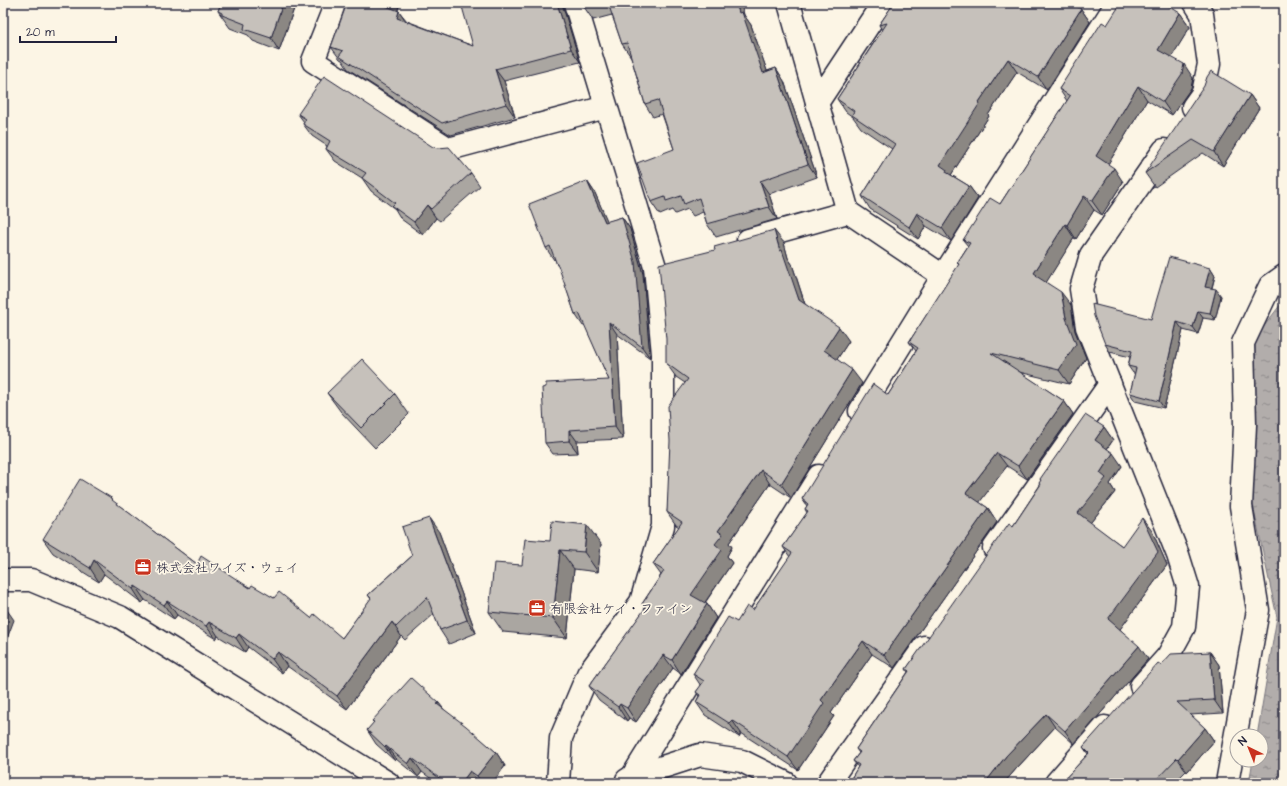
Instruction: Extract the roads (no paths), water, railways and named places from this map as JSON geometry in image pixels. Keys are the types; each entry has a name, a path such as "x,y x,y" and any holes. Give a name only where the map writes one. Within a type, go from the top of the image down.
{"street":[{"path":"336,3 313,61 449,149 606,107"},
{"path":"558,783 561,738 588,674 641,602 663,526 663,354 655,267 575,3"},
{"path":"789,3 848,212 944,276"},
{"path":"817,103 883,3"},
{"path":"851,425 1117,3"},
{"path":"1056,783 1168,656 1184,627 1188,587 1178,555 1088,327 1081,288 1091,255 1203,93 1209,64 1202,14 1195,3"},
{"path":"729,246 848,212"},
{"path":"655,267 677,261"},
{"path":"1227,783 1258,610 1241,506 1245,425 1243,343 1270,286 1284,276"},
{"path":"983,564 1110,384"},
{"path":"627,780 830,459"},
{"path":"3,580 31,580 120,617 388,783"},
{"path":"828,783 937,628"},
{"path":"627,780 700,755 742,761 786,783"}],"water":[{"path":"1284,300 1284,783 1249,783 1252,768 1269,768 1269,728 1258,728 1277,617 1252,501 1255,338"}],"place":[{"name":"株式会社ワイズ・ウェイ","path":"143,567"},
{"name":"有限会社ケイ・ファイン","path":"537,608"}]}
